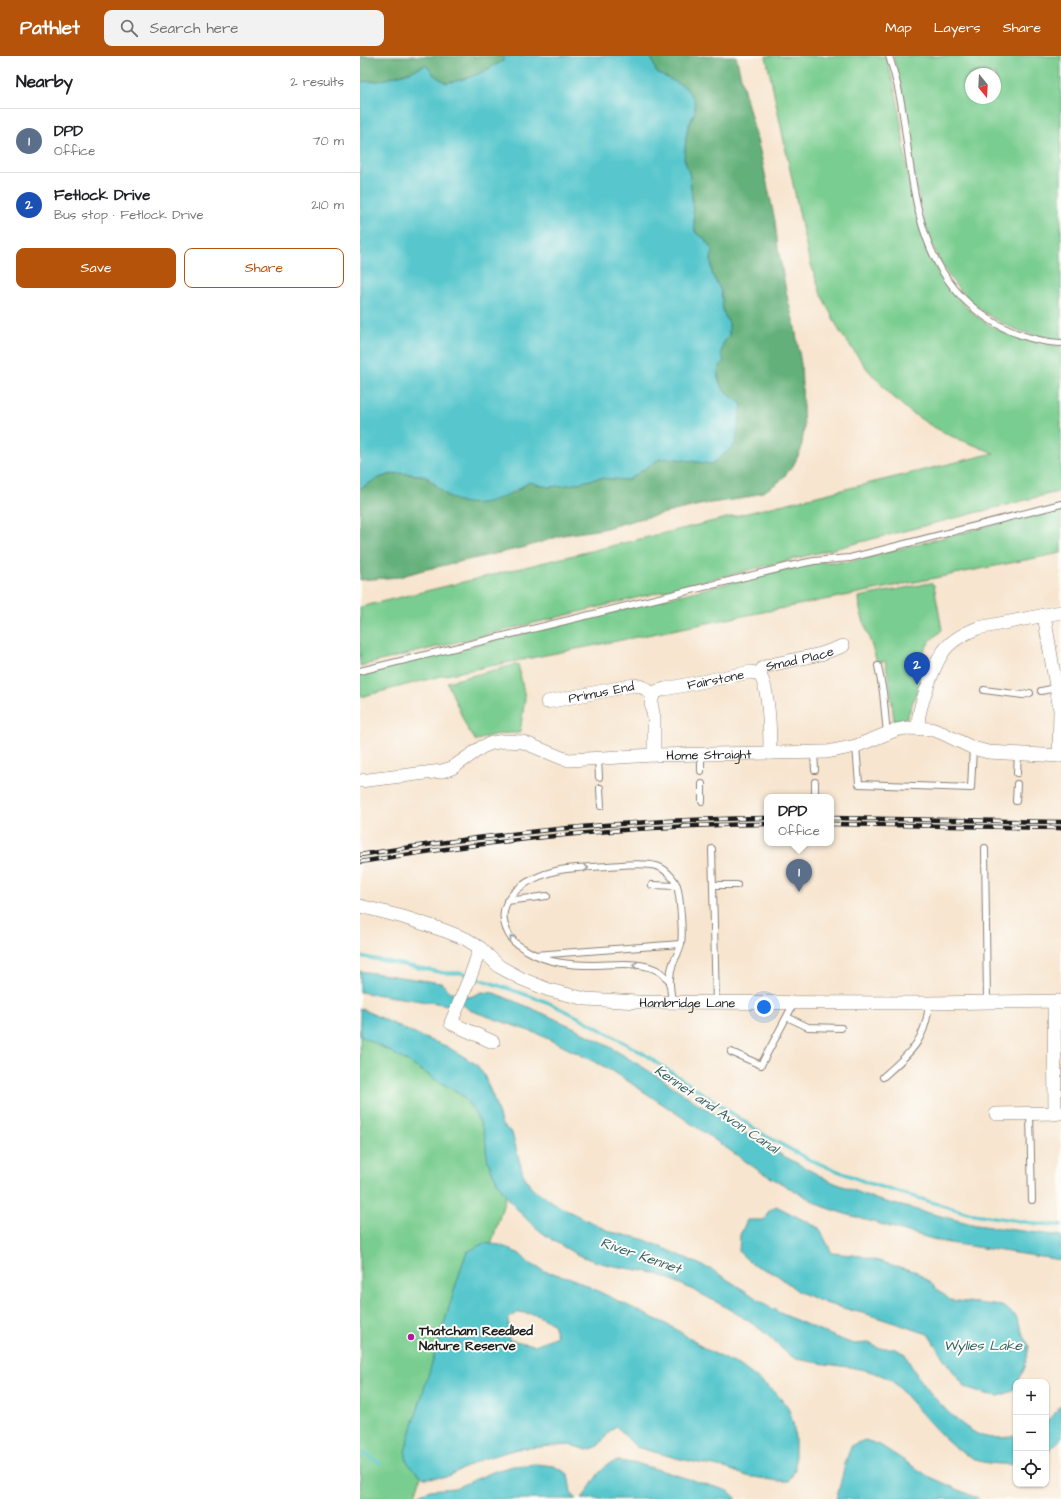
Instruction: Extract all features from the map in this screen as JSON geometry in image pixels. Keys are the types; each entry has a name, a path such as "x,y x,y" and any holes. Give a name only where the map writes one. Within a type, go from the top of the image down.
{"street":[{"path":"919,728 918,716 926,692 943,652 954,641 966,633 978,628 1061,612"},
{"path":"1044,615 1060,710 1060,756"},
{"name":"Smad Place","path":"759,674 763,668 770,665 821,654 843,646"},
{"name":"Fairstone","path":"653,695 664,689 751,672 759,674 763,681 769,712 770,753"},
{"name":"Primus End","path":"546,702 634,685 647,689 653,695"},
{"path":"653,695 651,702 654,718 654,755"},
{"name":"Home Straight","path":"360,781 442,772 452,768 482,747 492,743 504,741 523,742 569,760 654,755 827,752 856,746 906,728 919,728 942,733 973,748 988,752 1060,756"},
{"name":"Hambridge Lane","path":"360,906 403,917 466,939 480,948 500,967 512,974 549,990 586,999 608,1001 672,1002 1058,1002"},
{"path":"480,948 451,1023 493,1042"},
{"path":"996,1114 1058,1114 1058,1002"}],"lane":[{"path":"889,56 900,95 912,186 922,227 929,245 945,275 965,302 996,324 1032,338 1061,343"},
{"path":"360,671 790,566 814,561 850,558 1061,504"},
{"path":"878,666 883,692 887,734"},
{"path":"1042,691 1056,688"},
{"path":"984,690 1023,695 1030,693"},
{"path":"856,746 859,784 970,788 973,748"},
{"path":"814,752 815,770"},
{"path":"701,754 701,772"},
{"path":"1017,773 1018,754"},
{"path":"598,759 599,777"},
{"path":"815,782 815,794"},
{"path":"702,784 702,801"},
{"path":"1016,801 1017,784"},
{"path":"600,788 601,806"},
{"path":"985,848 987,1002"},
{"path":"712,849 716,1002"},
{"path":"669,980 660,972 649,967 626,964 563,964 546,960 535,955 514,943 507,931 503,912 507,901 519,887 534,878 560,870 630,865 657,866 671,875 677,886 680,901 681,944 673,964 669,980 672,1002"},
{"path":"652,885 677,886"},
{"path":"713,885 737,885"},
{"path":"507,901 547,896"},
{"path":"535,955 681,944"},
{"path":"731,1052 761,1065 795,1002"},
{"path":"884,1077 907,1055 918,1041 926,1025 929,1003"},
{"path":"786,1017 808,1027 841,1028"},
{"path":"1030,1114 1032,1200"}],"green space":[{"path":"360,56 503,56 503,61 465,80 446,83 434,75 426,65 410,72 379,81 360,82"},
{"path":"651,56 736,56 761,155 775,221 778,248 787,296 795,327 801,364 804,429 801,450 793,466 780,481 765,491 746,498 704,504 603,529 563,535 526,547 423,570 399,577 360,580 360,489 378,478 400,473 424,476 448,496 514,493 529,482 548,487 569,485 599,478 628,480 658,459 670,458 712,464 742,404 728,395 721,385 717,373 720,365 723,344 729,335 729,324 723,312 721,291 712,274 712,250 705,239 695,232 690,177 684,158 687,130 695,111 667,78 656,72"},
{"path":"766,56 886,56 898,103 909,182 916,215 932,257 943,278 956,296 972,312 990,325 1023,339 1061,346 1061,491 786,561 360,666 360,607 994,453 951,436 930,425 909,411 891,395 868,370 840,332 820,292 808,255"},
{"path":"893,56 1061,56 1061,340 1024,332 998,321 967,297 949,276 936,252 926,226 919,199 905,108"},
{"path":"1061,507 1061,553 445,675 360,697 360,673 818,562 849,562"},
{"path":"930,583 934,585 942,630 931,640 921,655 928,660 907,718 894,721 890,685 885,661 877,662 860,610 859,597"},
{"path":"518,664 525,698 520,733 498,734 476,741 467,728 447,682"},
{"name":"Thatcham Reedbed Nature Reserve","path":"360,1020 452,1069 512,1176 414,1499 360,1499"}],"water":[{"path":"503,56 651,56 656,72 685,87 694,99 695,111 687,130 684,158 690,177 695,232 705,239 712,250 712,274 721,291 723,312 729,324 729,335 723,344 721,353 724,361 719,368 719,380 721,386 742,404 736,443 712,464 670,458 659,459 628,480 599,478 569,485 548,487 529,482 500,498 479,503 457,501 447,495 430,479 424,476 403,473 384,476 360,489 360,82 379,81 410,72 426,65 434,75 446,83 462,80 482,72 503,61"},
{"path":"360,971 441,983 451,992 470,997 482,992 494,993 531,1008 575,1028 610,1047 662,1079 709,1111 778,1153 830,1181 878,1200 976,1225 1061,1236 1061,1260 943,1242 822,1206 761,1172 611,1070 538,1034 469,1010 460,1003 449,1005 360,992"},
{"name":"River Kennet","path":"360,1008 417,1035 446,1046 476,1064 484,1075 502,1125 512,1133 523,1174 532,1188 562,1208 611,1232 643,1239 714,1271 778,1312 853,1344 869,1343 878,1348 893,1348 905,1354 918,1377 927,1389 948,1412 960,1422 982,1436 999,1438 1013,1436 1013,1465 979,1461 957,1449 939,1432 897,1385 887,1378 861,1369 796,1359 789,1355 752,1323 691,1289 658,1274 612,1266 583,1257 559,1244 522,1214 502,1189 494,1176 488,1161 485,1137 482,1127 477,1116 462,1096 391,1052 360,1036"},
{"name":"Wylies Lake","path":"776,1206 819,1228 832,1253 861,1256 917,1272 950,1300 1002,1306 1016,1316 1029,1346 1025,1367 1019,1379 1013,1379 1013,1391 999,1396 986,1394 965,1387 946,1362 928,1334 870,1315 828,1304 799,1292 777,1275 752,1264 739,1252 740,1235 747,1220 764,1220 769,1211"},
{"path":"484,1243 500,1245 520,1254 529,1263 544,1271 571,1278 674,1328 707,1350 742,1367 775,1392 788,1407 793,1423 795,1438 795,1470 789,1481 747,1476 728,1469 680,1459 636,1447 616,1426 597,1447 587,1450 571,1445 517,1449 482,1459 446,1477 424,1478 407,1462 405,1451 467,1252","holes":["519,1312 537,1315 553,1324 557,1336 535,1345 509,1340 508,1319"]},
{"path":"1061,1405 1061,1439 1049,1450 1049,1419"},
{"path":"865,1440 880,1445 928,1476 979,1499 836,1499 852,1445"},
{"path":"618,1461 639,1464 729,1491 737,1499 582,1499 599,1473 608,1464"},
{"path":"536,1464 554,1466 568,1474 571,1492 576,1499 409,1499 430,1490 455,1488 495,1471 513,1466"}],"waterway":[{"name":"Kennet and Avon Canal","path":"360,956 444,973 462,973 547,1002 582,1019 644,1054 764,1135 810,1160 868,1183 968,1213 1038,1224 1061,1225"},
{"path":"360,1451 380,1463"}],"railway":[{"path":"360,855 461,840 614,824 764,818"},
{"path":"834,818 1061,822"},
{"path":"360,862 461,847 563,835 665,827 764,824"},
{"path":"834,824 1061,828"}],"place":[{"name":"Fetlock Drive","path":"917,685"},
{"name":"DPD","path":"799,892"},
{"name":"Thatcham Reedbed Nature Reserve","path":"411,1337"}]}
